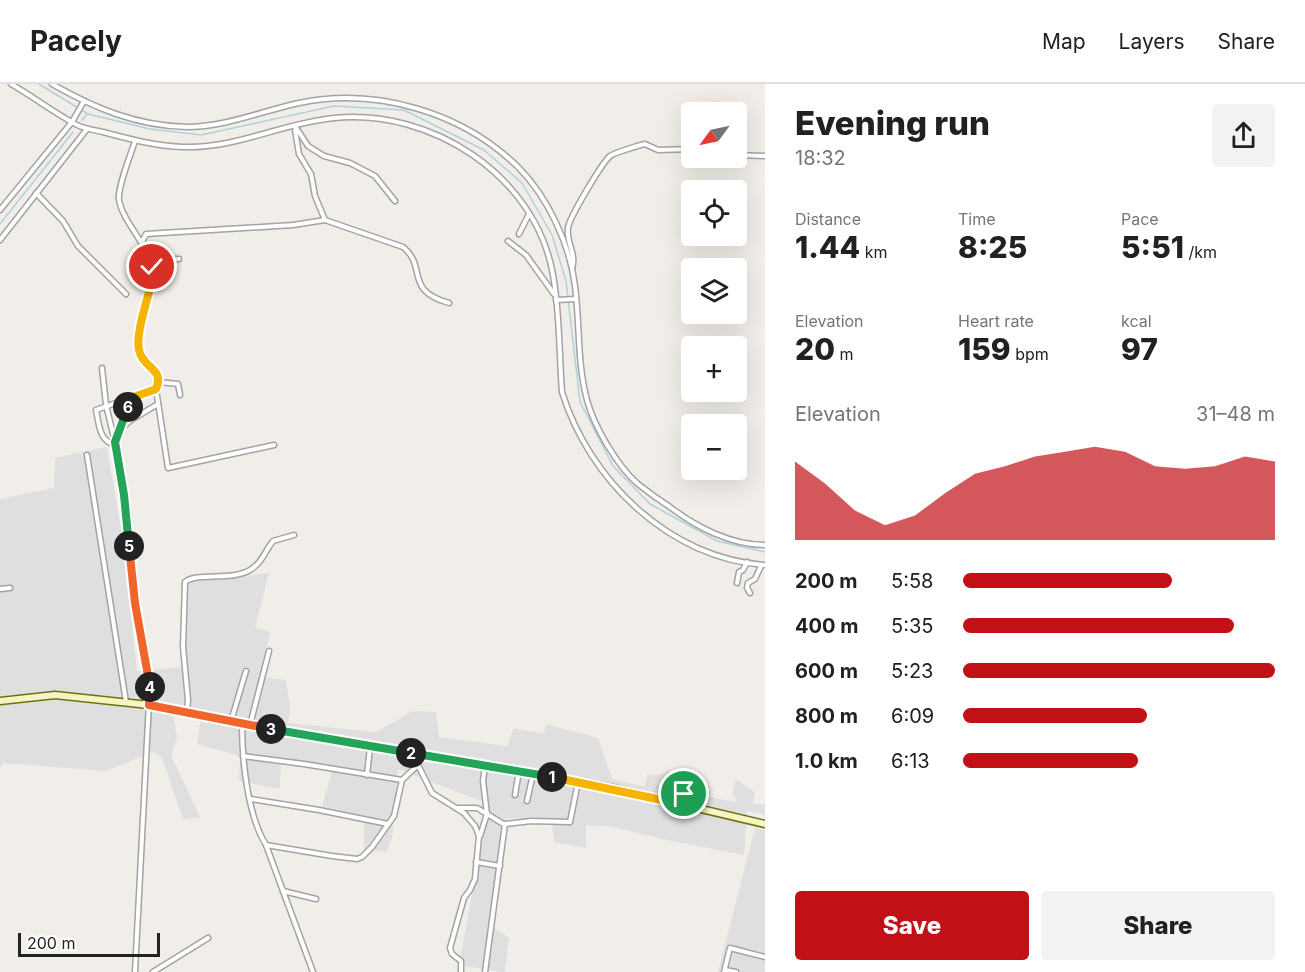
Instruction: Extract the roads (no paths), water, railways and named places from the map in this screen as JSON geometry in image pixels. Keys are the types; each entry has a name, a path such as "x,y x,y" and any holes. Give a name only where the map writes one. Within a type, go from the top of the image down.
{"main road":[{"path":"0,701 55,695 149,705 369,747 578,782 765,824"}],"street":[{"path":"11,84 87,129 171,147 210,146 242,141 320,120 358,117 393,121 422,128 460,146 488,166 512,190 529,213 542,240 553,273 564,400 585,443 613,484 660,528 716,554 763,565 755,579 748,583 747,588 750,593"},
{"path":"52,84 83,103 128,119 158,125 188,127 217,124 301,103 330,99 377,100 427,111 474,133 521,170 532,182 557,227 571,269 587,400 594,418 618,459 637,483 687,520 727,539 765,545"},
{"path":"0,210 73,120 83,103"},
{"path":"295,126 308,146 324,156 350,163 375,176 395,201"},
{"path":"295,126 299,154 311,174 315,196 325,220"},
{"path":"0,240 87,129"},
{"path":"135,141 119,196 123,211 142,242 153,277 137,343 140,354 146,364 156,372 159,382 156,389 168,468 274,445"},
{"path":"571,269 574,258 568,225 610,156 645,144 658,150 681,149"},
{"path":"747,155 765,156"},
{"path":"36,193 63,221 78,246 126,294"},
{"path":"519,234 529,213"},
{"path":"142,242 146,234 298,225 325,220 403,247 412,256 420,285 438,300 449,303"},
{"path":"508,241 526,255 547,282 556,299"},
{"path":"149,260 179,259"},
{"path":"556,299 575,300"},
{"path":"102,368 106,405 124,495 135,603 149,675 135,972"},
{"path":"159,382 178,384 180,395"},
{"path":"115,444 104,440 96,411 98,408 156,389"},
{"path":"115,444 131,398"},
{"path":"119,431 131,420 158,404"},
{"path":"87,455 126,702"},
{"path":"187,712 183,647 185,582 190,578 221,577 246,572 262,560 273,541 294,535"},
{"path":"737,584 740,572 747,562"},
{"path":"0,589 10,588"},
{"path":"250,725 268,651"},
{"path":"230,721 246,671"},
{"path":"242,724 244,770 258,828 312,972"},
{"path":"366,775 369,747"},
{"path":"418,754 418,765 432,794 470,819 479,836"},
{"path":"243,756 402,780"},
{"path":"266,845 359,859 372,847 388,824 396,811 402,780 418,765"},
{"path":"460,972 461,961 452,954 450,948 458,914 475,879 479,836 487,814 483,781 485,765"},
{"path":"515,795 519,771"},
{"path":"527,801 533,774"},
{"path":"455,807 477,808 505,825 531,820 570,822 578,782"},
{"path":"681,804 688,786"},
{"path":"251,800 388,824"},
{"path":"485,972 505,825"},
{"path":"476,862 500,866"},
{"path":"283,891 316,899"},
{"path":"153,972 208,938"},
{"path":"736,972 724,971 730,948 765,957"}],"waterway":[{"path":"39,84 88,114 150,129 201,135 334,106 404,110 484,150 522,183 552,235 566,281 580,402 613,466 650,504 717,541 765,552"},
{"path":"82,120 87,114"},
{"path":"0,224 73,132"}]}
